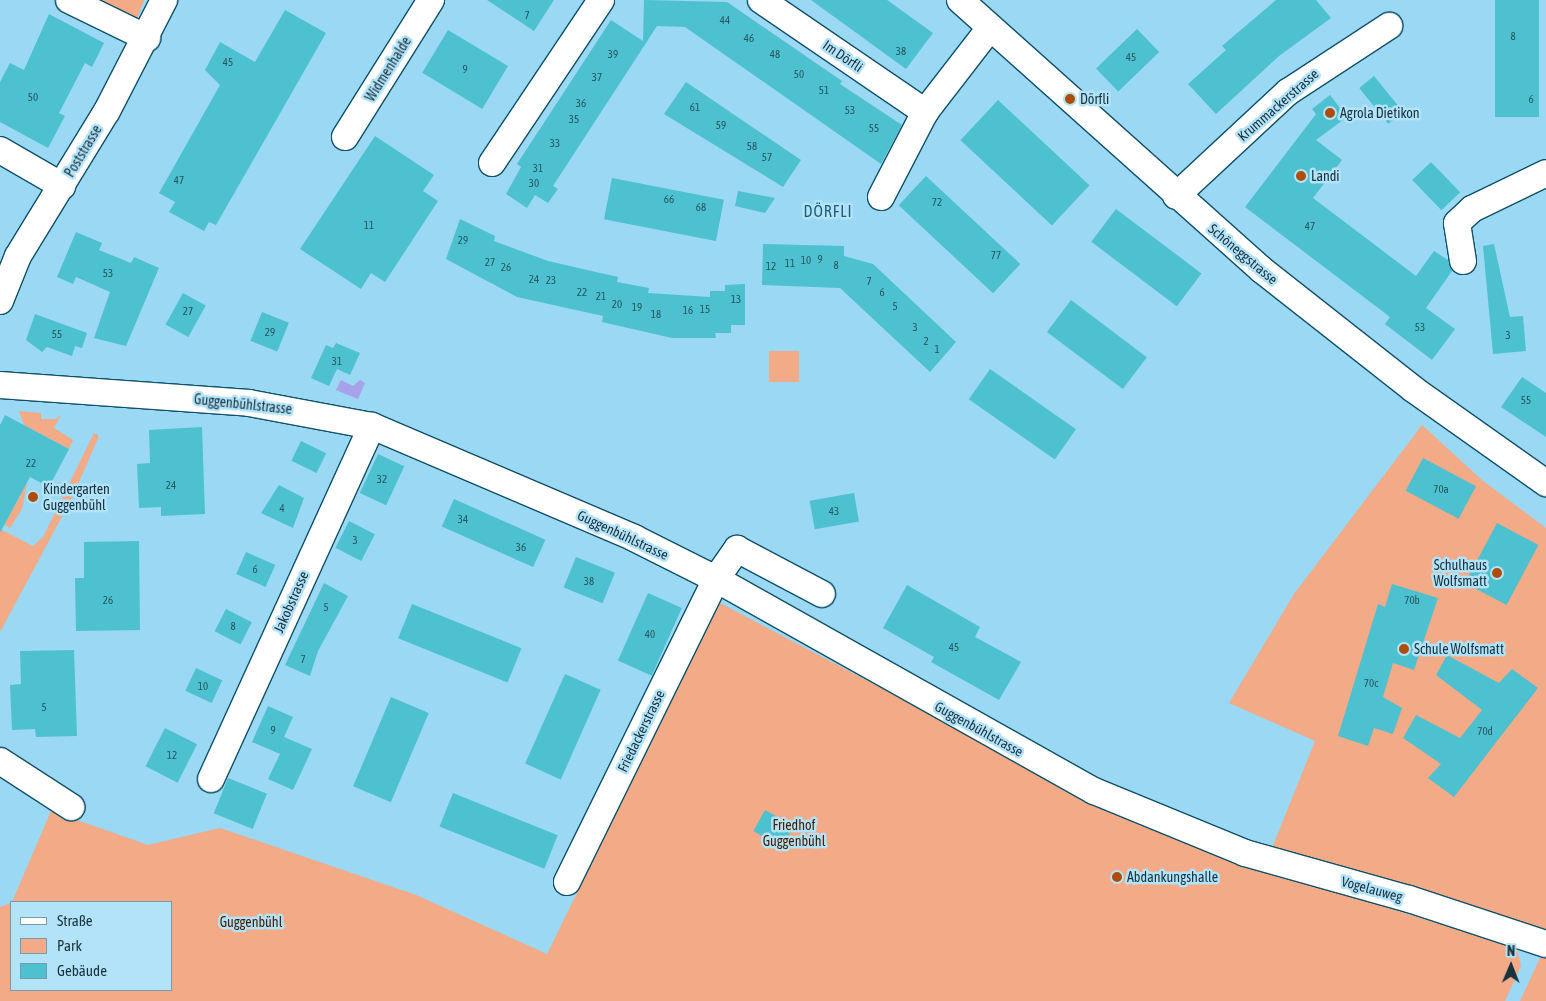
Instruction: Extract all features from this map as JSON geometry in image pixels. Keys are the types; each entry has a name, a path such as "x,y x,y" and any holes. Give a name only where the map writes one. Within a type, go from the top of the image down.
{"street":[{"path":"69,0 147,38"},
{"name":"Poststrasse","path":"0,300 18,256 62,186 147,38 164,0"},
{"name":"Widmenhalde","path":"344,137 431,0"},
{"path":"492,163 601,0"},
{"name":"Im Dörfli","path":"762,0 925,112"},
{"name":"Schöneggstrasse","path":"960,0 1176,196 1307,308 1546,483"},
{"name":"Krummackerstrasse","path":"1176,196 1288,92 1390,26"},
{"path":"881,197 925,112 990,28"},
{"path":"0,150 62,186"},
{"path":"1463,261 1457,223 1472,209 1546,173"},
{"name":"Guggenbühlstrasse","path":"0,385 248,403 372,426 634,538 716,579 1086,787 1198,836"},
{"name":"Jakobstrasse","path":"211,779 372,426"},
{"name":"Friedackerstrasse","path":"567,882 716,579 738,550 822,594"},
{"path":"0,761 71,807"},
{"name":"Vogelauweg","path":"1198,836 1546,944"}],"green space":[{"path":"87,0 144,0 133,29"},
{"path":"769,351 799,351 799,382 769,382"},
{"path":"19,411 41,413 41,419 56,419 61,415 54,428 73,440 69,449 24,425"},
{"name":"Schule Wolfsmatt","path":"1422,425 1483,481 1546,528 1546,936 1272,848 1315,741 1229,703 1294,594"},
{"path":"94,433 99,436 73,496 0,632 0,529 33,546 43,537"},
{"path":"27,483 22,509 10,528 0,522 0,509 10,514"},
{"name":"Friedhof Guggenbühl","path":"720,603 1107,807 1208,852 1517,948 1521,966 1505,1001 0,1001 0,907 10,903 10,991 172,991 172,901 12,901 51,811 148,845 220,828 416,895 547,954"},
{"path":"1546,945 1546,1001 1520,1001"}],"shaded area":[{"path":"341,380 353,386 360,380 365,383 358,399 336,390"}],"building":[{"path":"487,0 554,0 534,31"},
{"path":"644,0 727,2 842,81 840,84 902,125 881,164 685,27 657,26 553,186 558,189 548,203 535,195 527,208 506,194 521,167 517,164 611,20 643,41"},
{"path":"811,0 887,0 933,33 906,69"},
{"path":"1276,0 1316,0 1331,18 1279,56 1216,114 1188,84 1226,50 1222,46"},
{"path":"1495,0 1539,0 1539,117 1495,117"},
{"path":"285,10 326,33 216,225 209,222 204,231 169,212 175,202 159,193 220,85 205,70 220,42 255,62"},
{"path":"49,14 104,43 92,67 85,63 59,113 65,116 48,148 0,122 0,82 10,63 24,70"},
{"path":"1137,29 1159,52 1118,92 1096,69"},
{"path":"448,30 508,66 482,109 422,73"},
{"path":"1374,76 1403,112 1388,124 1359,88"},
{"path":"686,82 801,160 783,187 664,114"},
{"path":"1330,95 1347,117 1316,140 1342,160 1313,198 1416,276 1434,251 1448,260 1452,271 1426,308 1455,329 1432,360 1385,324 1390,317 1245,207 1316,114 1312,109"},
{"path":"998,100 1089,185 1052,225 960,140"},
{"path":"375,136 434,175 423,191 438,201 385,282 371,273 361,289 300,249"},
{"path":"1431,162 1460,192 1441,210 1412,180"},
{"path":"926,176 1020,264 993,293 899,205"},
{"path":"612,178 724,200 716,241 604,219"},
{"path":"738,191 775,198 765,213 735,206"},
{"path":"1116,209 1201,273 1177,306 1091,242"},
{"path":"460,219 495,236 494,241 548,261 618,277 617,282 649,288 648,293 710,297 710,291 725,291 725,285 745,284 745,325 731,325 731,333 715,333 716,338 672,338 602,322 603,316 517,297 446,259"},
{"path":"76,232 102,243 99,250 131,263 134,257 159,268 126,346 94,338 110,292 76,277 73,284 57,277"},
{"path":"763,244 844,246 844,256 873,264 956,342 930,372 840,288 762,285"},
{"path":"1494,244 1510,317 1523,316 1526,351 1493,354 1483,246"},
{"path":"183,293 206,306 188,337 166,324"},
{"path":"1071,300 1147,357 1123,389 1047,332"},
{"path":"262,312 289,323 277,352 250,341"},
{"path":"35,314 87,333 82,348 75,346 72,356 47,347 42,352 26,340"},
{"path":"336,343 360,353 350,375 337,369 329,386 311,378 326,345 333,348"},
{"path":"990,369 1076,429 1055,460 969,399"},
{"path":"1522,377 1546,393 1546,437 1501,407"},
{"path":"5,415 69,449 49,487 30,477 0,533 0,425"},
{"path":"202,427 205,514 161,516 161,507 139,508 137,464 150,463 149,430"},
{"path":"301,441 326,453 317,473 291,461"},
{"path":"378,454 404,466 386,505 360,493"},
{"path":"1423,458 1476,486 1459,519 1406,491"},
{"path":"279,485 304,498 293,528 261,513"},
{"path":"854,493 859,522 815,529 810,501"},
{"path":"454,499 545,540 533,567 442,526"},
{"path":"349,521 375,534 361,561 335,548"},
{"name":"Schulhaus Wolfsmatt","path":"1497,523 1538,545 1507,605 1465,583"},
{"path":"139,541 140,630 76,631 75,578 84,578 84,542"},
{"path":"246,552 275,565 265,587 236,574"},
{"path":"576,557 615,573 603,603 564,588"},
{"path":"324,583 348,596 318,651 310,676 285,665"},
{"path":"1392,584 1438,598 1414,670 1393,663 1383,697 1402,708 1393,734 1374,728 1368,746 1338,736 1378,604 1385,607"},
{"path":"907,585 980,627 975,637 1021,662 999,700 931,662 934,657 883,628"},
{"path":"648,593 682,608 652,676 618,661"},
{"path":"412,604 521,648 508,683 398,638"},
{"path":"226,609 252,622 240,644 215,631"},
{"path":"74,650 77,736 36,737 35,729 12,730 10,685 21,684 20,651"},
{"path":"1447,655 1499,683 1512,669 1538,688 1454,797 1428,778 1441,764 1403,738 1416,715 1460,738 1482,710 1436,675"},
{"path":"196,668 222,680 212,703 185,691"},
{"path":"565,674 601,690 561,779 525,764"},
{"path":"391,697 429,713 391,802 353,786"},
{"path":"268,706 293,717 284,737 312,749 293,790 268,779 280,754 252,742"},
{"path":"165,728 197,744 178,783 145,766"},
{"path":"228,778 267,794 253,829 214,813"},
{"path":"453,793 558,835 544,869 440,826"},
{"path":"765,810 794,826 782,847 753,831"}],"place":[{"name":"Dörfli","path":"1070,99"},
{"name":"Agrola Dietikon","path":"1330,113"},
{"name":"Landi","path":"1301,176"},
{"name":"Kindergarten Guggenbühl","path":"33,497"},
{"name":"Schulhaus Wolfsmatt","path":"1497,573"},
{"name":"Schule Wolfsmatt","path":"1404,649"},
{"name":"Abdankungshalle","path":"1117,877"}],"district":[{"name":"DÖRFLI","path":"828,211"}],"park label":[{"name":"Guggenbühl","path":"251,922"}]}
